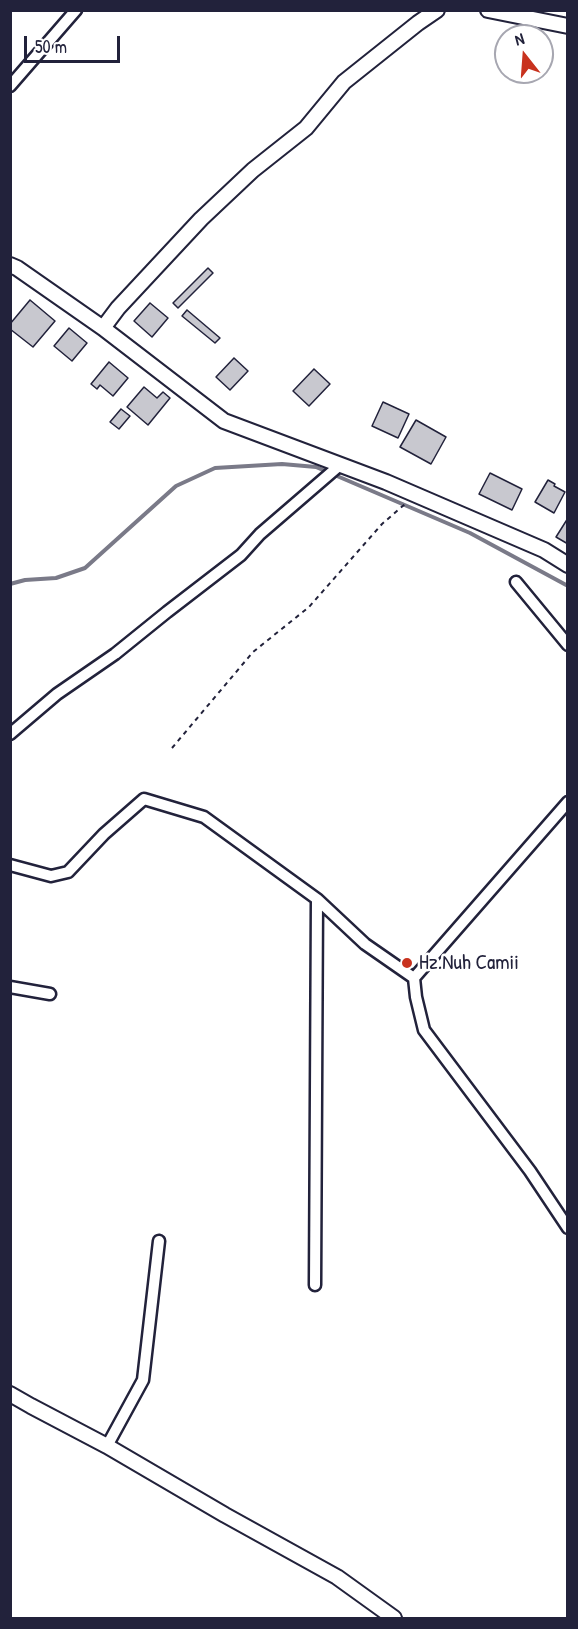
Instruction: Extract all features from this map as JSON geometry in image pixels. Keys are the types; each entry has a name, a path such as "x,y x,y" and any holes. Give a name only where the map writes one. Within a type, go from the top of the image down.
{"street":[{"path":"10,86 76,10"},
{"path":"103,328 118,308 201,219 253,170 306,128 344,82 437,10"},
{"path":"488,10 567,26"},
{"path":"10,265 103,328 224,421 386,482 544,550 567,565"},
{"path":"10,734 57,694 115,654 241,555 260,534 340,465"},
{"path":"516,582 567,645"},
{"path":"10,865 51,876 68,872 104,834 144,799 204,817 317,899 365,944 414,978"},
{"path":"567,802 414,978 424,1030 530,1171 567,1228"},
{"path":"315,1285 317,899"},
{"path":"10,987 50,994"},
{"path":"107,1446 143,1380 159,1241"},
{"path":"10,1394 107,1446 337,1577 394,1618"}],"path":[{"path":"172,748 253,652 309,607 382,524 409,501"}],"building":[{"path":"208,268 213,273 178,308 173,303"},
{"path":"30,300 55,321 33,347 10,329 10,324"},
{"path":"150,303 168,318 152,337 134,321"},
{"path":"187,310 220,338 215,343 182,316"},
{"path":"69,328 87,343 72,361 54,346"},
{"path":"234,358 248,371 230,390 216,377"},
{"path":"109,362 128,378 113,396 100,385 97,389 91,384"},
{"path":"314,369 330,384 309,406 293,391"},
{"path":"144,387 157,398 163,392 170,398 148,425 127,407"},
{"path":"383,402 409,414 398,438 372,426"},
{"path":"121,409 130,416 119,429 110,422"},
{"path":"416,420 446,437 431,464 400,447"},
{"path":"490,473 522,489 512,510 479,494"},
{"path":"548,480 565,492 554,513 535,502"},
{"path":"568,518 568,544 556,537"}],"waterway":[{"path":"10,584 25,580 56,578 85,568 176,486 215,468 282,464 316,467 470,533 568,586"}],"place":[{"name":"Hz.Nuh Camii","path":"407,963"}]}
